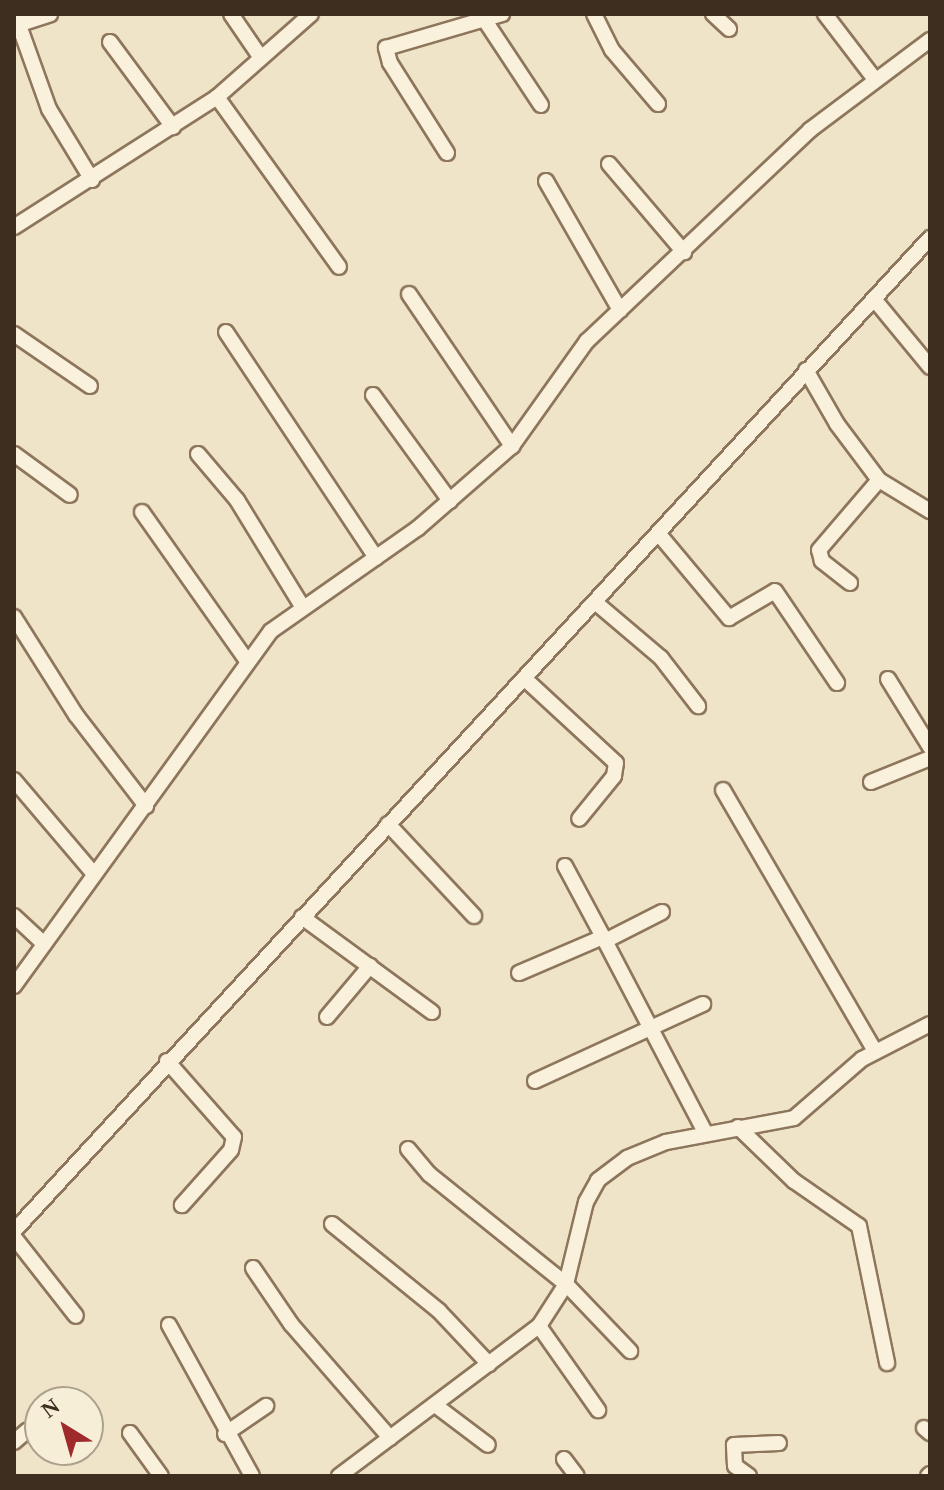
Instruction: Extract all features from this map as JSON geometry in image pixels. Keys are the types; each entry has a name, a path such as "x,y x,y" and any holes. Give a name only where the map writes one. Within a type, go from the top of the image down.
{"street":[{"path":"50,14 16,22 49,109 92,180"},
{"path":"231,14 261,58"},
{"path":"14,227 92,180 217,97 311,14"},
{"path":"447,153 390,63 386,48 502,14"},
{"path":"594,14 612,50 658,104"},
{"path":"713,14 729,29"},
{"path":"825,14 874,78"},
{"path":"484,19 541,105"},
{"path":"14,986 146,806 247,661 302,606 376,558 450,501 512,446 565,368 620,310 810,130 874,78 930,40"},
{"path":"110,42 173,127"},
{"path":"217,97 339,267"},
{"path":"609,164 684,252"},
{"path":"546,181 620,310"},
{"path":"14,1231 167,1061 930,238"},
{"path":"409,294 512,446"},
{"path":"874,299 930,367"},
{"path":"226,332 376,558"},
{"path":"14,334 90,386"},
{"path":"806,370 837,424 879,480 930,511"},
{"path":"373,395 450,501"},
{"path":"14,454 70,495"},
{"path":"198,454 237,500 302,606"},
{"path":"850,583 822,561 819,550 879,480"},
{"path":"142,512 247,661"},
{"path":"658,533 729,618 775,591 837,683"},
{"path":"595,602 661,658 698,706"},
{"path":"14,617 76,715 146,806"},
{"path":"524,678 616,763 614,776 579,819"},
{"path":"888,679 930,747"},
{"path":"871,782 930,758"},
{"path":"14,780 94,874"},
{"path":"723,790 875,1051"},
{"path":"388,824 474,916"},
{"path":"565,866 705,1132"},
{"path":"519,973 662,912"},
{"path":"14,916 44,944"},
{"path":"302,917 432,1012"},
{"path":"327,1017 370,966"},
{"path":"535,1081 703,1004"},
{"path":"339,1476 539,1326 566,1284 586,1202 598,1180 627,1158 705,1132 794,1118 875,1051 930,1024"},
{"path":"167,1061 234,1137 231,1150 182,1205"},
{"path":"738,1127 794,1181 859,1226 887,1363"},
{"path":"408,1149 429,1174 566,1284 630,1351"},
{"path":"332,1224 439,1311 489,1364"},
{"path":"14,1237 76,1316"},
{"path":"253,1268 291,1324 390,1438"},
{"path":"169,1325 225,1434 252,1476"},
{"path":"539,1326 598,1410"},
{"path":"435,1405 488,1445"},
{"path":"225,1434 266,1406"},
{"path":"130,1433 161,1476"},
{"path":"749,1476 735,1466 734,1445 779,1443"},
{"path":"564,1459 577,1476"}]}
